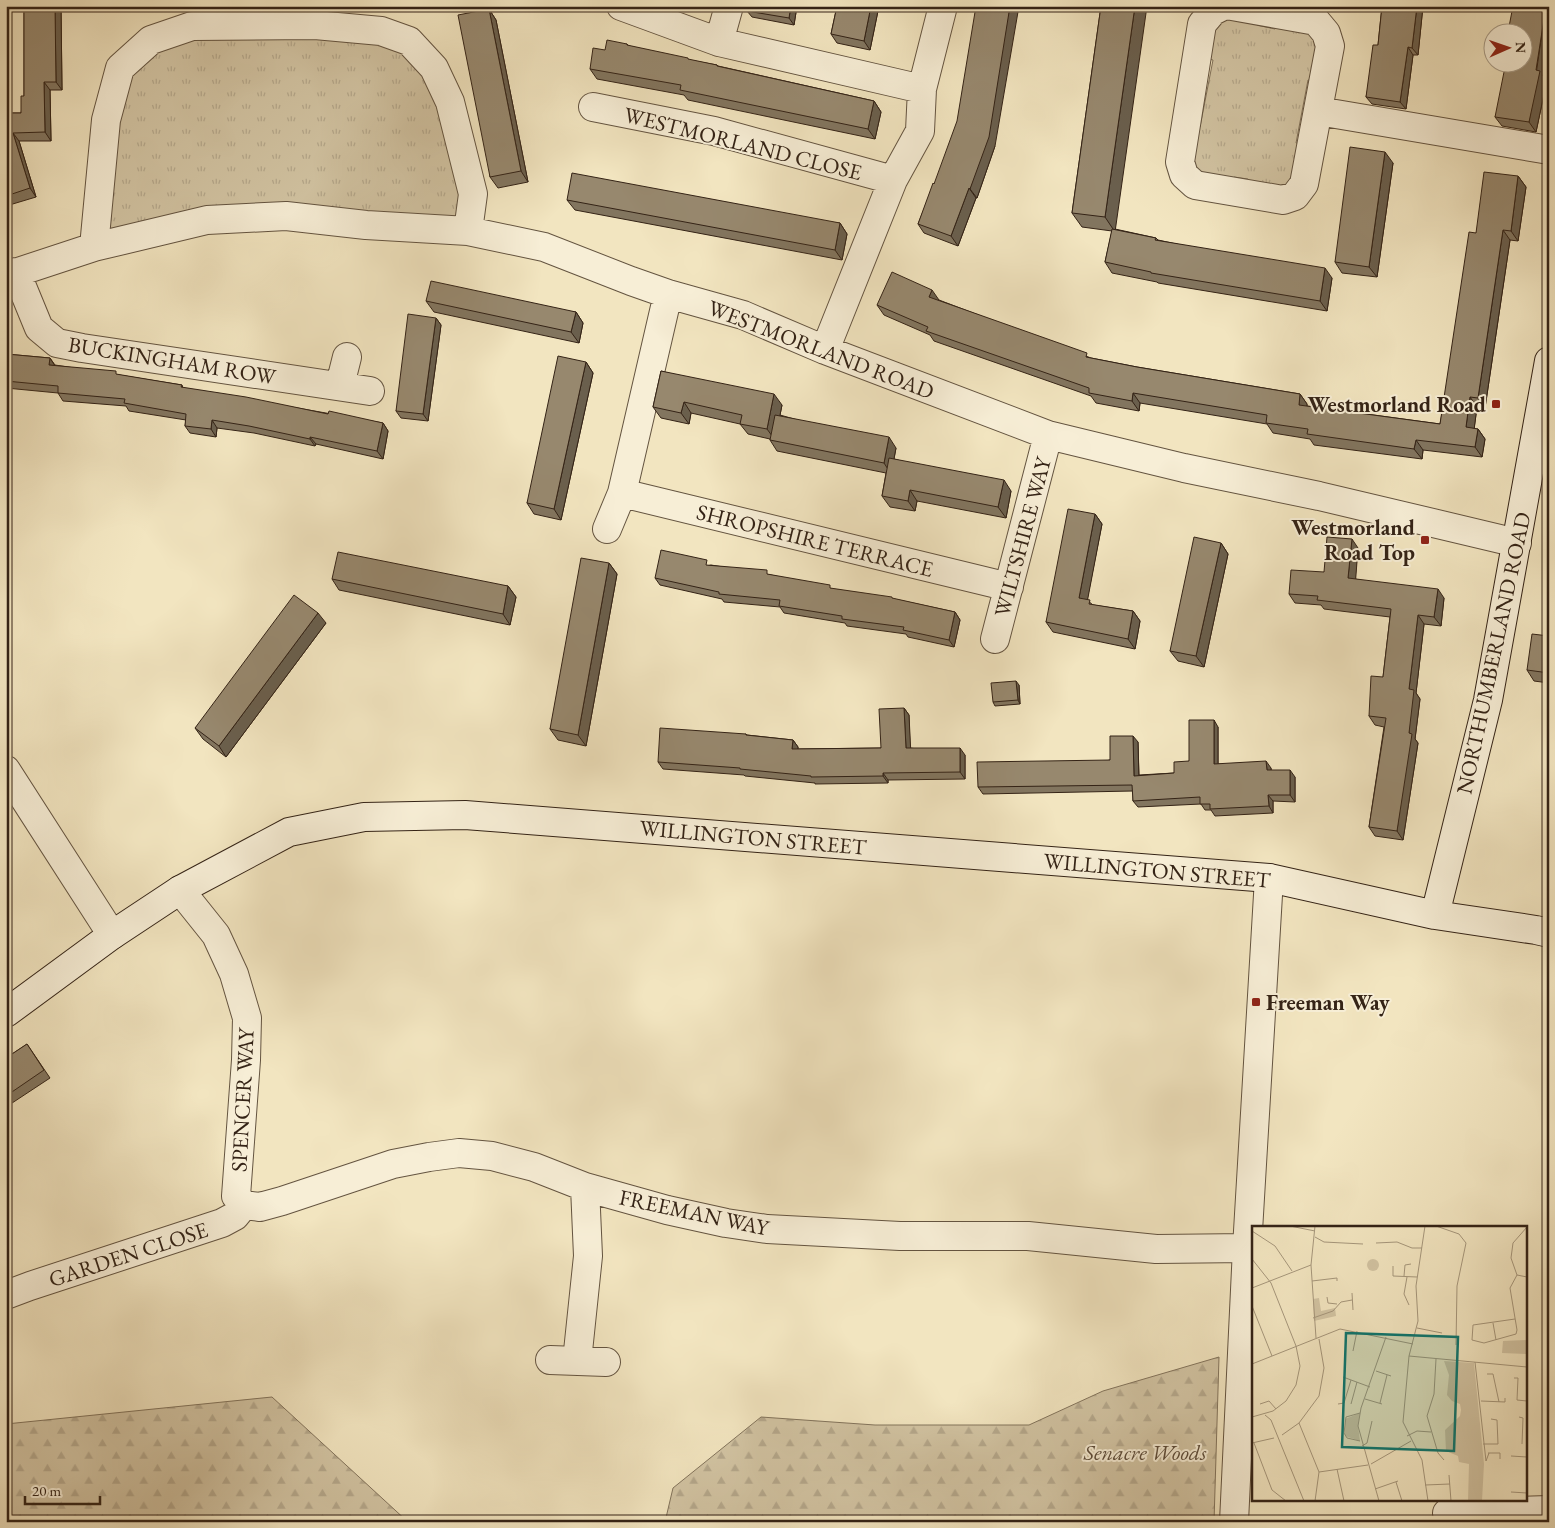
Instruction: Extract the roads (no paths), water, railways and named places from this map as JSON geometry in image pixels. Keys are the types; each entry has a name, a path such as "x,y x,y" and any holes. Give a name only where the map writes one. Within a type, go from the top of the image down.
{"street":[{"path":"621,6 719,42 922,89"},
{"path":"719,42 729,6"},
{"name":"WESTMORLAND CLOSE","path":"825,350 893,180 920,131 922,89 943,6"},
{"path":"1223,6 1212,10 1202,24 1180,162 1184,175 1195,185 1283,200 1295,196 1304,184 1330,46 1326,33 1316,21 1232,6"},
{"path":"94,247 106,120 120,68 151,40 192,26 316,25 381,31 409,41 434,68 450,102 472,194 468,231"},
{"name":"WESTMORLAND CLOSE","path":"593,107 714,131 893,180"},
{"path":"1318,111 1549,150"},
{"name":"WESTMORLAND ROAD","path":"11,274 94,247 207,220 286,216 366,225 468,231 544,247 668,294 743,315 825,350 1048,435 1184,468 1319,496 1517,543"},
{"name":"BUCKINGHAM ROW","path":"11,274 39,328 57,343 370,391"},
{"path":"607,529 622,493 668,294"},
{"path":"340,385 347,357"},
{"name":"NORTHUMBERLAND ROAD","path":"1435,915 1488,700 1549,361"},
{"name":"WILTSHIRE WAY","path":"995,639 1048,435"},
{"name":"SHROPSHIRE TERRACE","path":"622,493 1009,587"},
{"path":"6,770 112,935"},
{"name":"WILLINGTON STREET","path":"6,1013 112,935 180,890 289,832 364,817 465,815 1269,878 1435,915 1549,933"},
{"path":"1234,1522 1247,1248 1269,878"},
{"name":"SPENCER WAY","path":"180,890 216,935 234,974 247,1018 246,1060 236,1196 244,1205"},
{"name":"FREEMAN WAY","path":"244,1205 260,1207 393,1164 429,1156 459,1153 492,1156 534,1166 585,1187 726,1223 767,1229 900,1236 1028,1236 1156,1249 1247,1248"},
{"path":"577,1361 588,1256 585,1187"},
{"name":"GARDEN CLOSE","path":"6,1295 222,1223 235,1216 244,1205"},
{"path":"550,1360 606,1362"},
{"path":"1447,1513 1549,1510"}],"place":[{"name":"Westmorland Road","path":"1496,404"},
{"name":"Westmorland Road Top","path":"1425,540"},
{"name":"Freeman Way","path":"1256,1002"}],"park label":[{"name":"Senacre Woods","path":"1145,1452"}]}
